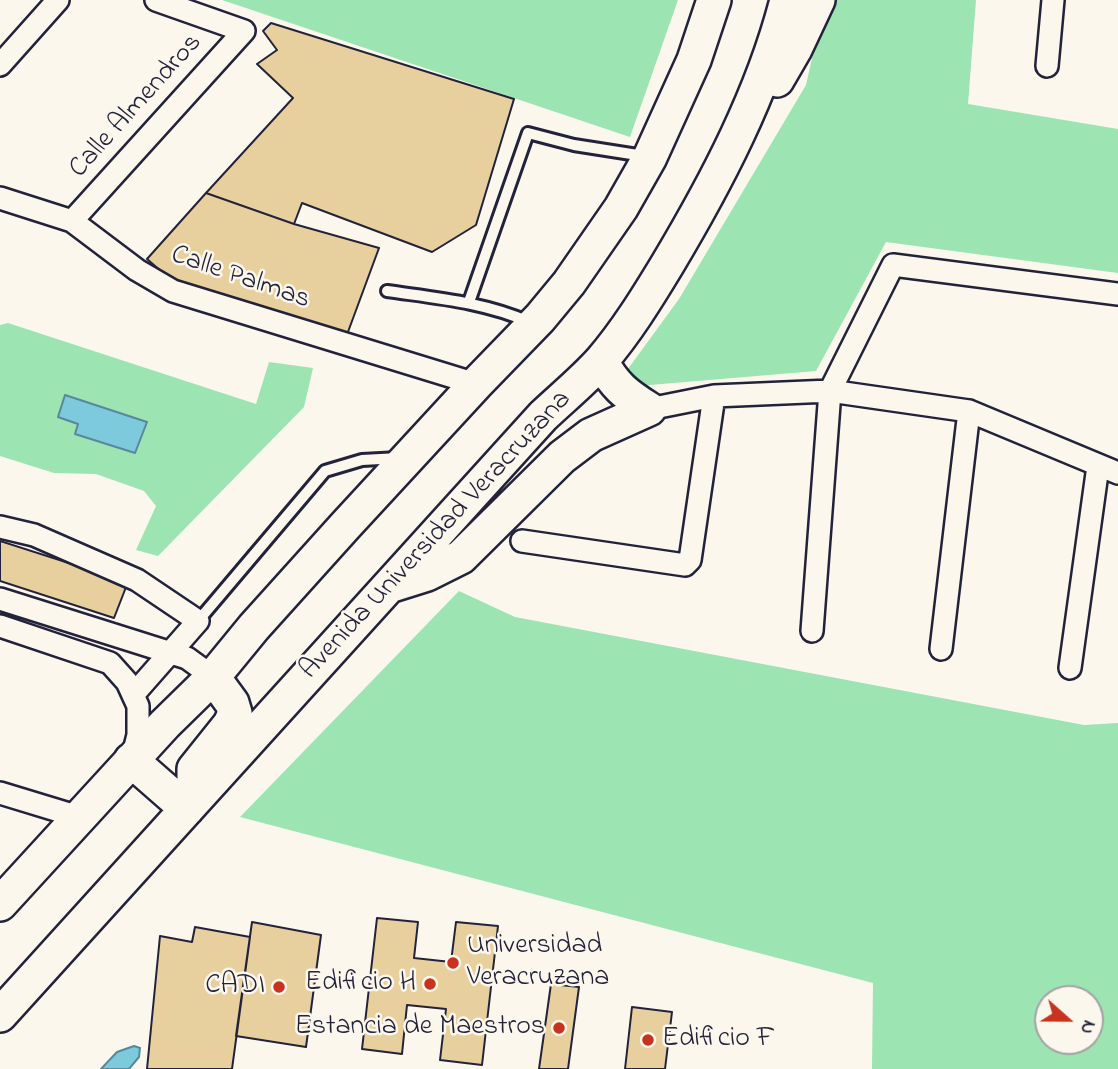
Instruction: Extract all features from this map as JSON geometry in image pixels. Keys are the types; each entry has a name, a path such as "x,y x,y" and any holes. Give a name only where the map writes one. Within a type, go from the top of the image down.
{"main road":[{"path":"0,904 131,760 214,677 254,627 408,457 534,324 597,246 650,157 694,60 713,0"},
{"name":"Avenida Universidad Veracruzana","path":"0,1015 543,416 601,361 640,308 692,223 744,120 766,68 787,0"},
{"path":"744,120 771,89 795,50 818,0"},
{"path":"601,361 612,381 625,395 649,409"},
{"path":"390,585 427,575 461,557 562,457 591,435 649,409"},
{"path":"194,801 194,769 230,724 235,713 232,702 214,677"},
{"path":"131,760 194,801"}],"street":[{"path":"0,65 58,0"},
{"name":"Calle Almendros","path":"72,221 244,31 156,0"},
{"path":"1047,66 1053,0"},
{"name":"Calle Palmas","path":"0,198 72,221 137,270 173,291 476,384"},
{"path":"812,631 830,391 893,265 1118,294"},
{"path":"649,409 714,396 830,391 969,411 1118,473"},
{"path":"522,541 685,565 690,560 714,396"},
{"path":"941,649 969,411"},
{"path":"1070,668 1098,466"},
{"path":"0,527 34,535 137,580 198,621 133,695"},
{"path":"0,599 187,658 214,677"},
{"path":"0,626 110,663 127,682 139,712 138,735 131,760"},
{"path":"3,799 79,817"}],"lane":[{"path":"469,302 528,133 574,145 650,157"},
{"path":"387,291 469,302 500,309 534,324"},
{"path":"198,621 325,471 362,460 408,457"}],"green space":[{"path":"222,0 678,0 630,137"},
{"path":"825,0 976,0 968,104 1118,129 1118,273 886,242 816,371 614,388 679,299 806,85"},
{"path":"8,323 256,404 269,362 313,368 304,407 158,556 136,550 156,506 144,491 96,474 54,473 0,456 0,325"},
{"path":"459,591 515,617 1084,725 1118,723 1118,1069 872,1069 873,983 240,817"}],"water":[{"path":"65,395 147,422 135,453 75,434 78,424 58,417"},
{"path":"134,1046 140,1048 139,1057 129,1069 101,1069 117,1052"}],"building":[{"path":"271,23 514,99 476,225 432,252 302,203 294,224 206,193 293,98 257,64 277,50 263,31"},
{"path":"206,193 294,224 379,248 345,340 178,286 147,259"},
{"path":"0,541 128,582 114,618 0,581"},
{"name":"Edificio H","path":"377,918 418,922 414,958 451,962 456,922 498,926 482,1065 440,1060 446,1009 407,1005 402,1054 362,1049"},
{"name":"CADI","path":"252,922 321,935 306,1047 236,1036"},
{"path":"195,927 250,937 232,1069 147,1069 160,936 192,942"},
{"name":"Estancia de Maestros","path":"551,984 579,987 568,1069 539,1069"},
{"name":"Edificio F","path":"632,1007 672,1012 665,1069 625,1069"}],"place":[{"name":"Universidad Veracruzana","path":"453,963"},
{"name":"Edificio H","path":"430,984"},
{"name":"CADI","path":"279,987"},
{"name":"Estancia de Maestros","path":"559,1028"},
{"name":"Edificio F","path":"648,1040"}]}
